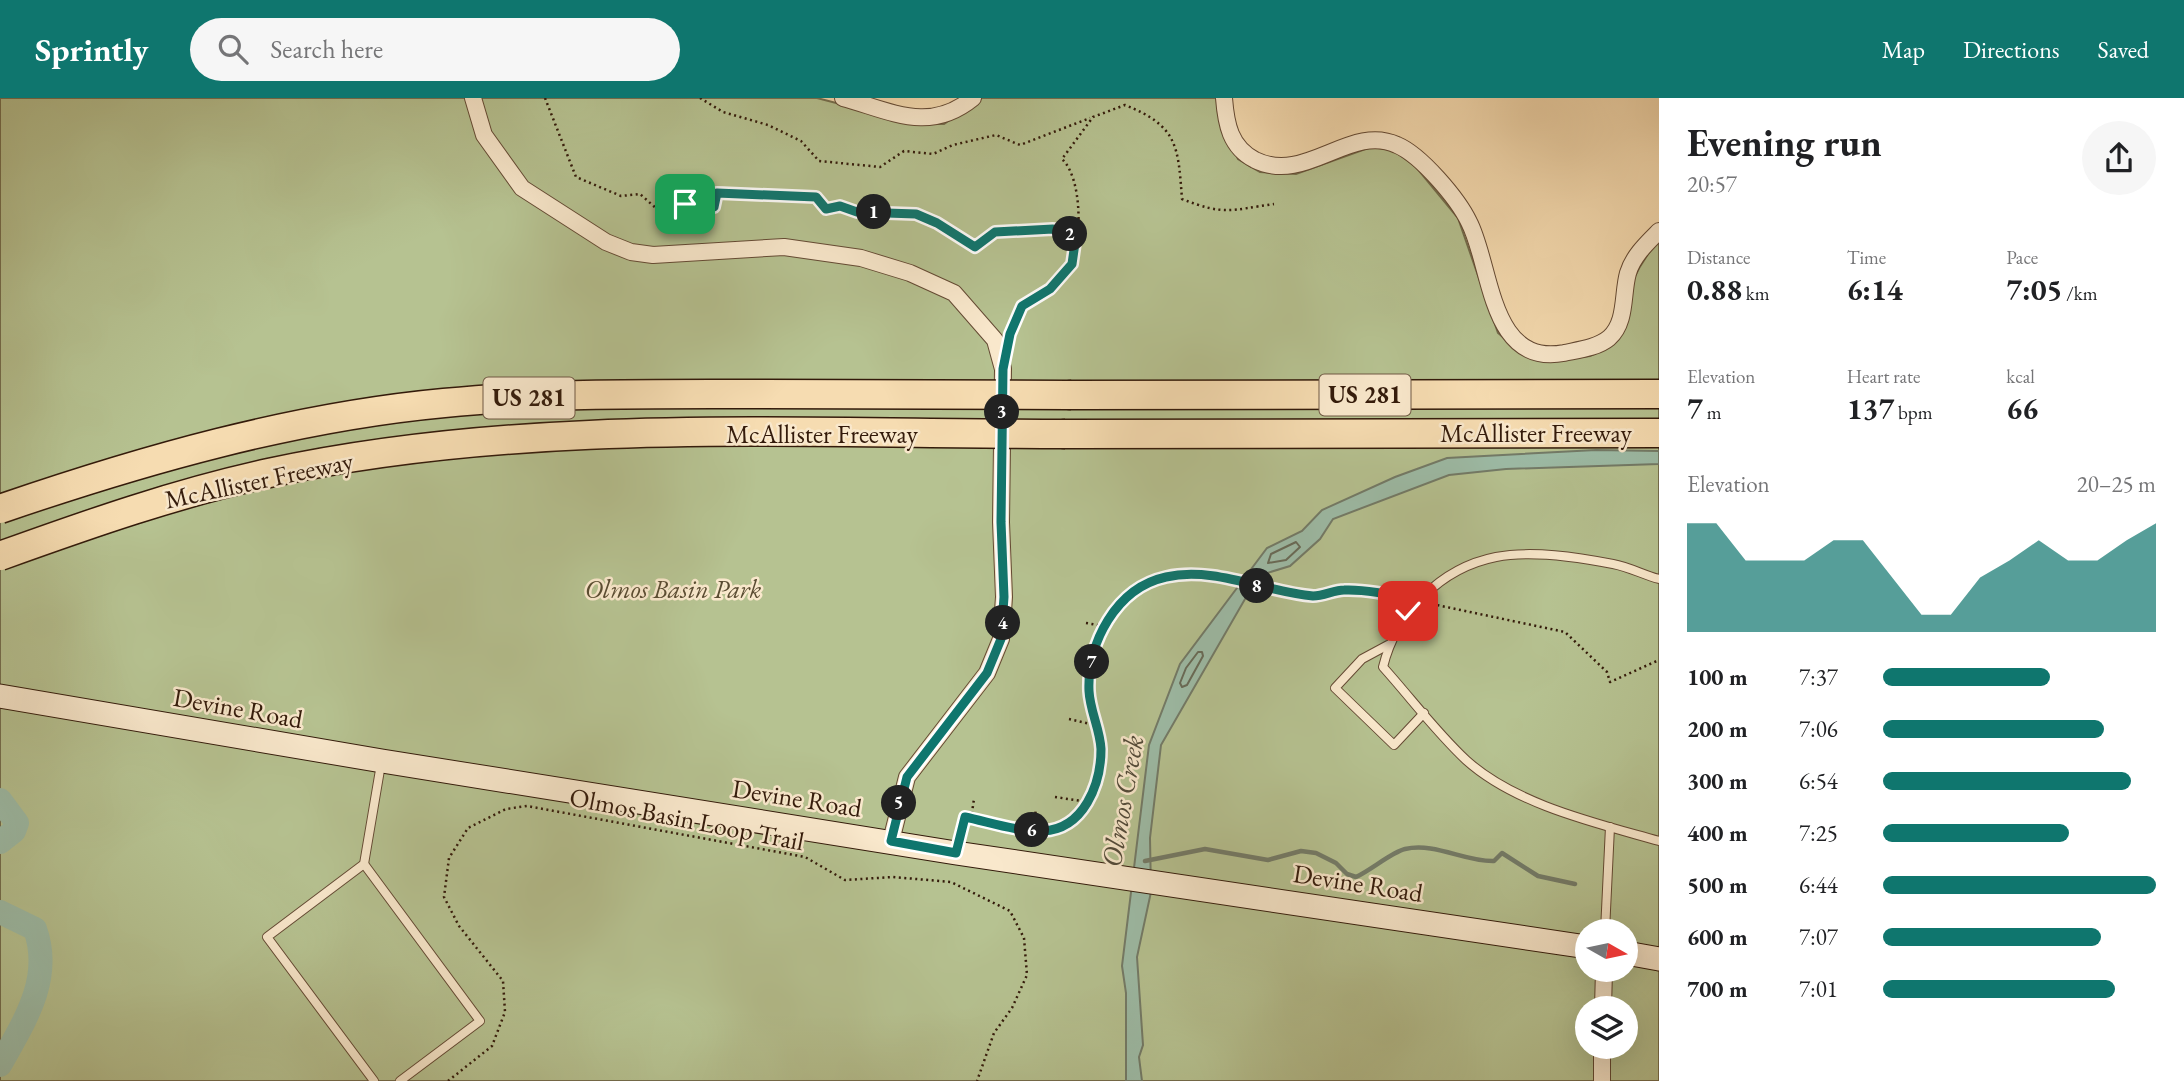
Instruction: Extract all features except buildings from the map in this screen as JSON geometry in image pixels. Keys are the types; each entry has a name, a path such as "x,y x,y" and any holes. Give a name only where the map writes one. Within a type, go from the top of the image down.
{"highway":[{"name":"McAllister Freeway","path":"0,509 81,481 189,451 308,424 443,403 594,394 1659,394"},
{"name":"McAllister Freeway","path":"0,556 130,509 270,472 469,443 591,434 1659,433"}],"street":[{"path":"473,98 484,135 522,188 606,242 631,252 676,256 729,248 814,250 861,258 910,273 954,293 995,340 1003,369 1001,522 1004,597 1001,639 987,673 907,777 891,841"},
{"path":"843,98 916,118 937,119 973,98"},
{"path":"1224,98 1229,133 1241,153 1276,167 1293,166 1346,146 1373,140 1397,145 1421,164 1457,203 1469,221 1483,259 1492,297 1503,323 1517,344 1534,351 1557,354 1589,348 1609,338 1620,320 1628,272 1643,248 1659,231"},
{"name":"Devine Road","path":"0,696 382,761 956,853 1169,882 1575,945"},
{"path":"1638,955 1659,959"},
{"path":"1602,1059 1602,1081"}],"lane":[{"path":"1659,579 1604,563 1540,555 1496,557 1448,578 1418,601 1408,611 1388,645 1383,667 1466,760 1490,777 1553,810 1659,841"},
{"path":"1388,645 1362,659 1335,688 1394,745 1424,713"},
{"path":"374,1081 267,937 364,864 382,761"},
{"path":"1605,919 1609,827"},
{"path":"364,864 480,1021 400,1081"}],"path":[{"path":"545,98 576,177 621,196 640,194 666,217 682,213 685,204 702,200 714,207 717,193 797,195 816,197 826,209 840,206 857,212 916,214 937,223 975,247 995,232 1053,229 1076,236"},
{"path":"700,98 723,112 768,125 801,141 820,161 880,167 904,151 933,154 953,145 996,135 1020,145 1125,104 1153,116 1167,130 1178,155 1182,199 1207,209 1232,213 1274,204"},
{"path":"1003,369 1010,334 1022,306 1050,289 1072,264 1076,236 1077,188 1072,168 1062,159 1093,117"},
{"path":"956,853 965,817 1045,831 1067,824 1083,813 1101,752 1089,692 1094,652 1103,626 1127,598 1166,577 1197,575 1317,596 1344,590 1418,601 1565,632 1606,672 1609,682 1659,660"},
{"path":"1086,623 1103,626"},
{"path":"1069,719 1096,725"},
{"path":"1055,797 1088,802"},
{"path":"971,819 974,799"},
{"name":"Olmos Basin Loop Trail","path":"448,1081 492,1046 505,1012 503,981 459,926 444,897 449,858 468,828 506,809 527,806 804,857 845,880 893,877 951,883 1010,911 1024,937 1027,975 1012,1008 994,1033 977,1081"},
{"path":"1033,830 1036,809"}],"green space":[{"name":"Olmos Basin Park","path":"0,98 817,98 917,124 944,124 982,98 1219,98 1226,132 1238,159 1260,172 1296,174 1371,147 1393,150 1416,167 1458,218 1498,333 1515,347 1557,360 1590,356 1611,346 1634,277 1659,240 1659,1081 0,1081"}],"water":[{"path":"1596,450 1659,451 1659,464 1506,469 1449,475 1333,519 1320,539 1290,566 1267,573 1245,599 1161,745 1150,838 1151,892 1137,957 1143,1045 1139,1057 1142,1081 1126,1081 1126,993 1122,966 1149,745 1180,664 1267,548 1302,531 1322,510 1395,477 1447,458"}],"waterway":[{"path":"0,800 17,823 14,831 0,842"},
{"path":"1145,861 1205,849 1268,860 1301,851 1316,853 1356,877 1400,851 1427,848 1472,859 1494,861 1502,853 1538,876 1575,884"},
{"path":"0,912 35,929 40,947 38,983 33,1000 0,1065"}],"route":[{"path":"685,204 702,200 714,207 717,193 816,197 826,209 840,206 857,212 900,211 916,214 937,223 975,247 995,232 1053,229 1076,236 1072,264 1050,289 1022,306 1010,334 1003,369 1001,522 1004,597 1001,639 987,673 907,777 891,841 956,853 965,817 1045,831 1067,824 1083,813 1093,792 1101,752 1089,692 1090,673 1099,635 1112,614 1127,598 1166,577 1197,575 1317,596 1344,590 1418,601 1408,611"}],"water label":[{"name":"Olmos Creek","path":"1122,801"}]}
